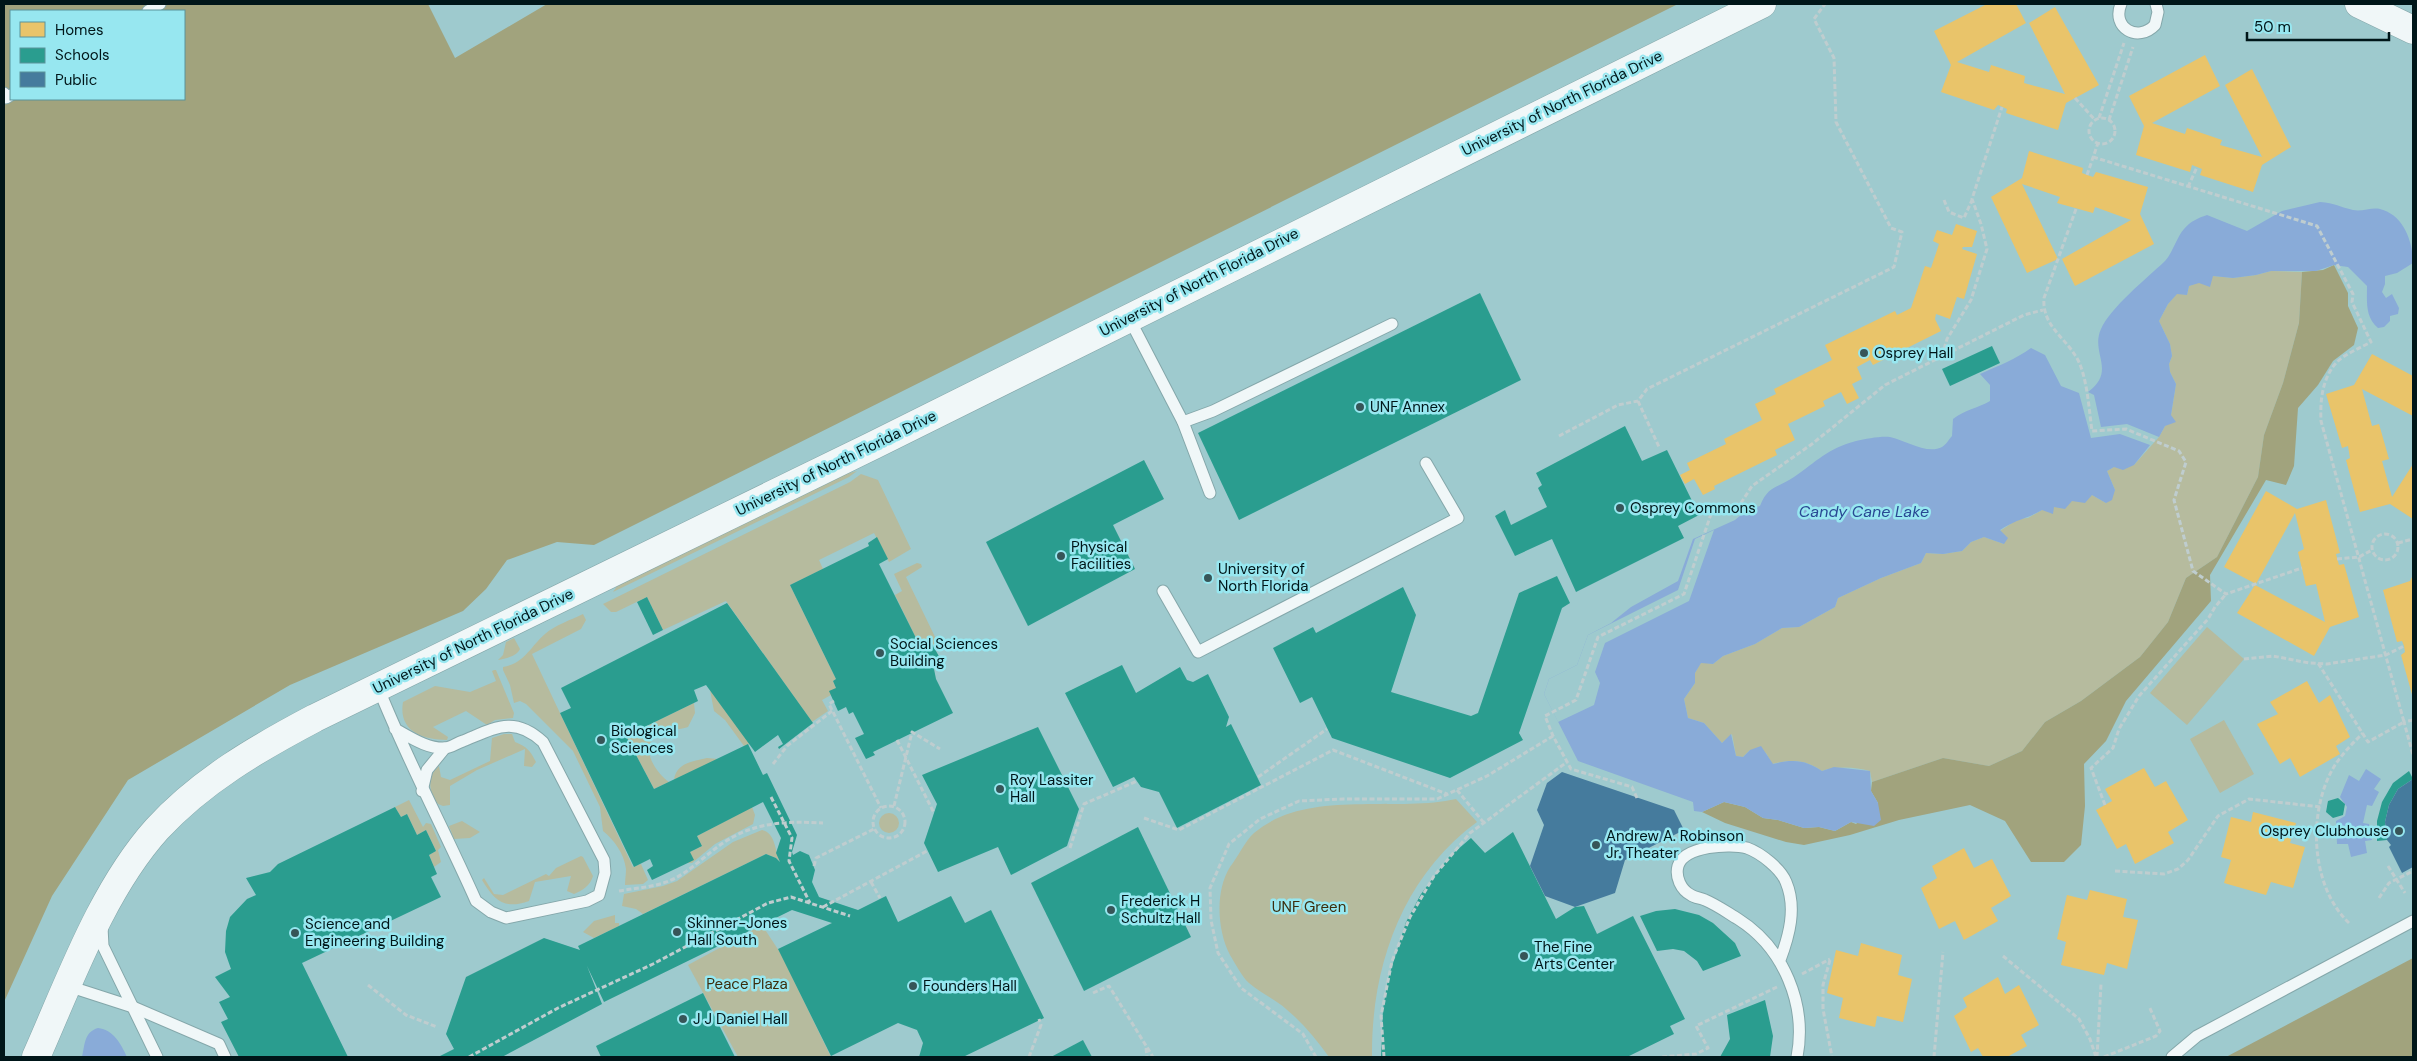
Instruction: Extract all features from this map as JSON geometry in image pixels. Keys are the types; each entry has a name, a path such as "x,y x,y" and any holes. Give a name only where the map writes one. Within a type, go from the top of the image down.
{"street":[{"name":"University of North Florida Drive","path":"36,1057 102,914 127,869 157,829 217,776 256,750 378,687 874,445 1762,4"},
{"path":"2359,4 2413,30"}],"lane":[{"path":"2121,4 2118,17 2120,23 2132,32 2150,30 2155,26 2158,12 2156,4"},
{"path":"1129,318 1183,422 1210,493"},
{"path":"1183,422 1213,411 1392,324"},
{"path":"1163,591 1198,652 1458,518 1426,463"},
{"path":"378,687 422,792 476,901 492,912 506,918 588,901 599,895 605,873 604,860 543,742 532,731 519,726 506,725 445,748 427,770 422,792"},
{"path":"395,729 422,744 445,748"},
{"path":"1780,960 1789,937 1792,910 1786,882 1769,861 1747,848 1726,847 1700,848 1681,859 1677,868 1680,885 1690,895 1707,901 1740,920 1765,942 1780,960 1797,1004 1801,1030 1796,1057"},
{"path":"102,914 103,946 157,1057"},
{"path":"2172,1057 2197,1036 2413,921"},
{"path":"68,986 133,1007 219,1044 225,1057"}],"path":[{"path":"1559,436 1618,404 1638,401 1647,389 1894,267 1902,232 1891,228 1836,122 1834,58 1814,19 1825,4"},
{"path":"2098,143 2090,134 2090,126 2097,119 2132,32"},
{"path":"2098,143 2107,142 2113,137 2114,129 2109,120 2132,32"},
{"path":"2075,98 2097,119 2109,120"},
{"path":"1944,200 1949,212 1964,218 2002,107"},
{"path":"2087,175 2098,143"},
{"path":"2093,157 2318,226 2353,294 2352,302 2370,342 2337,362 2324,384 2320,403 2321,421 2413,755"},
{"path":"2188,187 2196,167"},
{"path":"1942,356 1948,339 1971,300 1986,249 1981,224 1972,199"},
{"path":"2076,209 2044,298 2043,310 2049,323 2076,357 2081,370 2092,431 2126,429 2179,451 2186,462 2174,500 2193,571 2226,594"},
{"path":"1637,798 1632,787 1571,768 1553,736 1545,716 1576,700 1598,637 1684,594 1712,511 1741,503 1752,486 1812,444 1885,385 2024,315 2043,310"},
{"path":"1638,401 1660,447"},
{"path":"2380,535 2393,536 2398,543 2396,555 2390,560 2385,561 2376,558 2372,550 2374,540 2380,535"},
{"path":"2398,543 2413,539"},
{"path":"2337,559 2359,557 2372,550"},
{"path":"2105,805 2091,768 2113,748 2119,729 2139,696 2208,619 2226,594 2302,568"},
{"path":"2244,658 2273,656 2318,664 2386,655 2404,646"},
{"path":"2318,664 2368,742 2389,728 2413,720"},
{"path":"834,701 829,704 832,711 881,808"},
{"path":"772,764 788,746 832,711"},
{"path":"1258,778 1328,729"},
{"path":"894,806 912,732 940,749"},
{"path":"2349,923 2338,912 2328,895 2318,868 2317,835 2326,786 2334,766 2363,733"},
{"path":"1316,1057 1303,1034 1272,1009 1241,988 1218,953 1210,920 1210,888 1229,844 1260,819 1299,801 1343,798 1437,799 1486,776 1553,736"},
{"path":"897,740 934,813"},
{"path":"1144,818 1179,830 1333,750 1448,794"},
{"path":"1384,1057 1381,1016 1392,961 1410,917 1434,876 1470,833 1567,762"},
{"path":"1070,848 1084,804 1137,780"},
{"path":"1457,790 1484,823"},
{"path":"771,798 792,838 789,861 810,903"},
{"path":"2115,871 2164,874 2178,869 2188,860 2218,816 2249,799 2321,807"},
{"path":"874,829 874,815 881,808 894,806"},
{"path":"874,829 886,838 892,838 901,833 904,829 905,818 894,806"},
{"path":"619,891 669,881 694,866 724,843 764,824 793,821 823,823"},
{"path":"814,866 816,858 874,829"},
{"path":"823,908 928,851"},
{"path":"2388,866 2395,880 2405,893"},
{"path":"2379,898 2395,880 2413,871"},
{"path":"871,882 880,898"},
{"path":"469,1057 558,1008 653,964 768,903 791,897 850,916"},
{"path":"1934,1057 1943,952"},
{"path":"2003,956 2079,1019 2090,1039 2096,1057"},
{"path":"1662,1057 1696,1054 1708,1048 1696,1026 1788,982 1830,959 1823,986 1823,1009 1832,1057"},
{"path":"2096,1057 2101,984"},
{"path":"368,985 406,1015 437,1027"},
{"path":"1093,993 1109,986 1153,1057"},
{"path":"2104,1057 2156,1036 2160,1030 2150,1006"},
{"path":"1029,1057 1041,1025 1039,1019"},
{"path":"1146,1046 1147,1057"}],"green space":[{"path":"4,4 428,4 455,58 547,4 1678,4 594,545 557,542 507,560 486,589 463,611 290,685 128,780 52,896 4,1002"},
{"path":"2334,265 2348,293 2348,306 2358,328 2354,345 2333,361 2318,385 2298,408 2294,466 2286,485 2266,480 2210,575 2211,601 2126,701 2106,741 2084,764 2085,806 2081,845 2064,862 2031,862 2005,821 1970,805 1899,820 1850,835 1804,845 1786,842 1725,823 1702,812 1724,802 1745,807 1763,818 1778,820 1804,828 1819,827 1835,831 1851,822 1856,824 1878,803 1871,791 1872,782 1943,758 1989,766 2022,751 2045,722 2081,701 2140,657 2168,622 2186,578 2217,557 2258,477 2264,435 2283,383 2299,323 2302,272 2323,270"},
{"path":"2271,271 2302,272 2299,323 2283,383 2264,435 2258,477 2217,557 2186,578 2168,622 2140,657 2081,701 2045,722 2022,751 1989,766 1943,758 1872,782 1870,771 1840,768 1822,771 1804,763 1792,761 1772,764 1766,753 1750,750 1743,757 1736,756 1732,734 1722,743 1704,723 1688,718 1684,699 1695,683 1695,673 1701,662 1713,664 1723,656 1755,644 1782,628 1799,627 1835,607 1838,598 1881,578 1921,563 1926,553 1943,554 1962,551 1971,542 1984,537 2004,544 2000,531 2018,519 2028,518 2042,510 2092,495 2106,503 2115,490 2107,471 2114,467 2134,465 2159,437 2171,415 2176,384 2170,372 2169,364 2172,356 2170,344 2159,321 2168,304 2177,293 2187,295 2189,286 2213,276 2233,278"},
{"path":"857,471 849,477 613,592 617,586 842,475"},
{"path":"861,474 878,480 911,549 889,562 874,533 819,560 823,569 790,585 836,679 833,681 836,688 831,695 822,700 828,711 812,722 726,601 663,630 647,597 616,612 611,612 603,604 850,482"},
{"path":"917,563 921,564 922,567 906,577 938,643 933,646 931,642 924,646 920,639 917,640 895,595 902,591 894,574"},
{"path":"583,614 586,620 581,629 532,654 633,867 641,864 648,880 643,884 625,885 626,869 621,852 611,838 603,831 600,807 573,751 526,704 520,701 514,703 510,685 503,670 503,667 517,662 527,654 549,631"},
{"path":"2207,627 2244,659 2187,725 2150,693"},
{"path":"514,638 520,649 518,652 511,657 498,660 503,655 506,642"},
{"path":"496,670 514,713 513,718 495,720 487,725 466,711 433,727 448,737 447,740 421,736 408,727 402,712 403,702 435,686 470,692 496,681 492,671"},
{"path":"710,690 750,744 744,746 725,720 714,711"},
{"path":"694,703 695,713 688,727 660,733 653,738 650,744 649,751 654,765 658,772 669,782 654,789 626,736"},
{"path":"2224,720 2254,774 2220,793 2190,739"},
{"path":"504,734 512,734 515,742 530,752 536,762 532,767 524,766 525,749 477,770 450,786 450,805 443,806 438,804 432,794 430,784 435,770 439,766 441,777 450,780 490,761 492,738"},
{"path":"707,758 718,759 674,780 675,774 682,766"},
{"name":"UNF Green","path":"1456,799 1477,822 1451,844 1429,869 1411,897 1396,926 1377,990 1373,1023 1372,1057 1329,1057 1292,1014 1246,980 1230,955 1222,934 1220,922 1220,899 1225,877 1251,836 1275,819 1299,811 1325,806 1432,803"},
{"path":"409,800 423,827 426,823 431,824 441,847 438,850 441,862 434,867 429,855 436,851 426,830 417,835 407,814 401,817 395,807"},
{"path":"752,807 755,815 753,824 715,844 692,863 687,863 693,860 690,852 702,846 697,836"},
{"path":"885,813 893,813 899,819 899,827 893,833 885,833 879,827 879,819"},
{"path":"462,821 480,832 470,838 454,839 449,826"},
{"path":"762,830 767,832 773,839 780,862 766,854 643,914 636,909 622,906 624,894 663,886 677,881 733,842"},
{"path":"581,856 593,876 586,887 574,894 567,891 571,876 535,882 529,901 520,904 506,904 491,893 482,880 484,878 494,894 503,895 546,874 549,876 556,868"},
{"path":"615,915 615,923 619,923 619,926 594,938 583,932 594,921"},
{"name":"Peace Plaza","path":"762,925 781,954 831,1057 738,1057 688,965"},
{"path":"2413,958 2413,1057 2226,1057"}],"water":[{"path":"2320,202 2356,210 2380,209 2395,217 2406,230 2413,255 2413,263 2397,273 2385,276 2382,292 2386,298 2392,294 2399,308 2398,314 2390,316 2390,321 2384,327 2378,328 2369,314 2367,286 2348,267 2334,265 2316,271 2271,271 2233,278 2213,276 2210,287 2199,283 2189,286 2187,295 2177,294 2168,304 2159,321 2170,344 2172,356 2169,364 2170,372 2176,384 2171,415 2176,422 2165,426 2159,437 2127,424 2101,427 2094,395 2088,392 2101,377 2102,369 2098,338 2101,329 2120,303 2164,262 2187,226 2207,215 2247,231 2282,211"},
{"name":"Candy Cane Lake","path":"2031,348 2045,355 2061,386 2079,393 2091,438 2120,434 2150,445 2134,465 2123,470 2114,467 2107,471 2115,490 2112,500 2106,503 2092,495 2085,503 2072,501 2065,509 2054,507 2053,514 2042,510 2000,530 2008,538 2004,544 1984,537 1971,542 1962,551 1943,554 1926,553 1921,563 1881,578 1838,598 1835,607 1799,627 1782,628 1755,644 1723,656 1713,664 1701,663 1695,673 1695,683 1684,699 1688,718 1704,723 1722,743 1731,734 1736,756 1743,757 1750,750 1761,746 1773,764 1786,761 1804,763 1822,771 1834,767 1870,771 1871,791 1878,803 1881,820 1874,826 1851,822 1835,831 1819,827 1804,828 1778,820 1763,818 1745,807 1724,802 1702,812 1694,811 1693,802 1578,761 1544,694 1549,679 1577,665 1588,635 1611,623 1631,607 1678,581 1693,539 1735,520 1748,509 1760,506 1770,490 1788,481 1830,452 1846,444 1877,437 1890,437 1923,448 1936,449 1942,447 1952,436 1953,419 1990,401 1990,385 1980,374 2013,359"},
{"path":"2366,769 2381,779 2374,789 2379,792 2372,806 2367,805 2363,823 2369,824 2372,840 2365,841 2367,853 2351,857 2348,844 2337,844 2336,821 2345,816 2347,807 2340,797 2349,775 2359,781"},
{"path":"98,1028 104,1029 113,1035 127,1057 82,1057 88,1036 93,1030"}],"pier":[{"path":"1714,530 1689,601 1605,643 1595,672 1600,683 1594,705 1558,722 1544,694 1549,679 1577,665 1588,635 1678,590 1695,539"}],"building: Homes":[{"path":"1987,4 2016,4 2026,23 1957,62 1989,72 1991,65 2025,76 2024,83 2065,94 2029,23 2055,7 2099,85 2066,103 2058,130 2006,113 2007,109 1998,105 1994,110 1941,92 1951,65 1934,31"},
{"path":"2205,55 2220,86 2152,123 2185,134 2187,128 2222,140 2220,145 2262,157 2225,85 2252,69 2291,147 2262,165 2253,192 2200,175 2202,169 2192,165 2190,172 2136,155 2144,126 2129,96"},
{"path":"2029,151 2083,168 2082,173 2093,177 2096,172 2148,187 2140,214 2154,244 2075,286 2062,259 2131,220 2095,207 2093,213 2057,203 2060,197 2022,184 2058,259 2027,273 1991,197 2022,178"},
{"name":"Osprey Hall","path":"1956,224 1977,231 1972,247 1963,247 1962,249 1977,254 1964,299 1957,297 1950,319 1936,314 1935,319 1941,331 1873,365 1870,360 1857,367 1862,379 1852,384 1859,398 1847,404 1841,392 1823,401 1825,406 1788,424 1795,440 1775,450 1777,455 1714,486 1715,489 1703,495 1694,479 1685,484 1680,475 1690,470 1687,463 1726,444 1724,439 1762,420 1755,404 1776,394 1774,389 1832,360 1825,345 1895,311 1897,315 1911,308 1925,266 1931,268 1939,244 1933,241 1937,230 1952,235"},
{"path":"2372,354 2413,376 2413,416 2362,389 2372,426 2379,424 2389,459 2382,461 2392,497 2413,464 2413,519 2390,504 2360,512 2346,460 2350,458 2348,446 2342,448 2326,394 2354,385"},
{"path":"2266,491 2297,509 2326,500 2340,553 2336,554 2339,565 2344,564 2359,617 2330,627 2314,656 2237,613 2255,585 2325,622 2316,584 2306,586 2298,552 2304,549 2295,513 2256,584 2224,567"},
{"path":"2413,575 2413,698 2401,655 2405,652 2404,646 2402,641 2397,642 2383,590 2410,581"},
{"path":"2307,681 2319,703 2330,695 2350,737 2336,746 2340,754 2300,777 2290,758 2280,764 2257,724 2278,714 2270,702"},
{"path":"2144,768 2155,787 2166,781 2188,820 2168,832 2174,843 2135,864 2126,844 2117,849 2096,810 2112,801 2105,789"},
{"path":"2253,812 2296,823 2290,843 2305,847 2293,888 2271,882 2266,895 2224,883 2231,860 2221,857 2231,817 2251,822"},
{"path":"1964,848 1974,868 1992,859 2011,896 1991,908 1998,921 1964,940 1955,921 1939,929 1921,888 1937,878 1932,866"},
{"path":"2090,890 2127,899 2123,917 2138,920 2127,969 2107,963 2104,975 2061,965 2066,942 2057,939 2067,895 2087,900"},
{"path":"1861,943 1902,955 1898,975 1912,979 1903,1022 1877,1016 1875,1027 1839,1018 1843,998 1827,993 1836,950 1858,956"},
{"path":"1998,977 2005,994 2019,985 2039,1025 2021,1035 2027,1046 2007,1057 1983,1057 1978,1048 1971,1052 1954,1016 1967,1007 1963,998"}],"building: Schools":[{"name":"UNF Annex","path":"1480,293 1521,380 1239,520 1198,433"},
{"path":"1992,346 2000,363 1950,386 1942,369"},
{"name":"Osprey Commons","path":"1625,426 1642,461 1667,450 1699,515 1678,526 1684,538 1576,592 1552,539 1515,556 1495,516 1505,510 1511,525 1547,507 1538,488 1542,485 1536,473"},
{"name":"Physical Facilities","path":"1144,460 1164,499 1113,525 1135,569 1028,626 986,542"},
{"name":"Social Sciences Building","path":"877,537 888,559 879,564 917,640 920,638 924,646 931,642 941,660 933,664 936,679 953,713 873,752 875,755 866,759 855,738 864,734 853,712 849,714 846,707 838,711 829,691 836,688 833,681 836,679 790,585 869,546 868,543"},
{"path":"1557,576 1570,603 1562,608 1519,733 1523,740 1450,778 1332,738 1312,697 1300,703 1273,648 1313,627 1316,633 1403,587 1416,615 1391,692 1471,716 1478,713 1519,593"},
{"path":"647,597 663,630 653,635 637,602"},
{"path":"727,603 813,723 779,749 778,747 783,744 778,735 755,752 706,685 694,690 698,701 626,736 654,789 748,744 763,775 767,773 797,835 792,852 793,855 800,851 809,855 815,870 812,882 819,897 858,910 886,896 898,922 951,896 965,923 991,910 1044,1018 963,1057 919,1057 923,1043 917,1030 898,1023 831,1056 778,949 832,923 792,910 604,1002 587,966 602,1004 502,1057 438,1057 454,1049 446,1034 466,977 544,938 580,950 578,946 766,854 780,862 776,853 781,838 763,802 697,836 702,846 690,852 694,860 652,880 647,870 653,866 650,859 634,867 560,713 571,708 561,688"},
{"path":"1122,665 1136,693 1180,667 1187,680 1193,682 1208,674 1229,717 1226,727 1231,724 1261,785 1177,828 1159,792 1141,787 1134,777 1113,787 1065,693"},
{"name":"Roy Lassiter Hall","path":"1038,727 1079,809 1067,846 1011,875 998,847 938,872 924,843 937,804 922,775"},
{"path":"2409,771 2413,779 2398,789 2389,805 2385,822 2387,840 2377,841 2377,821 2382,802 2393,783"},
{"path":"2338,798 2345,804 2343,815 2333,818 2326,812 2328,801"},
{"name":"Science and Engineering Building","path":"395,807 401,817 407,814 417,835 426,830 436,851 429,855 437,874 431,877 441,897 302,963 348,1057 239,1057 221,1022 228,1019 219,1002 230,997 215,977 231,969 225,952 226,931 230,917 247,899 256,895 246,878 270,872 278,864"},
{"name":"Frederick H Schultz Hall","path":"1138,827 1191,937 1084,991 1031,883"},
{"name":"The Fine Arts Center","path":"1513,832 1556,919 1575,907 1584,906 1597,934 1633,916 1685,1019 1670,1026 1674,1034 1627,1057 1381,1057 1383,1009 1388,979 1406,922 1421,894 1449,857 1471,838 1485,853"},
{"path":"1675,909 1699,915 1713,923 1735,943 1741,956 1703,971 1697,961 1684,951 1673,949 1657,951 1640,916 1656,911"},
{"name":"J J Daniel Hall","path":"703,993 735,1057 601,1057 596,1046"},
{"path":"1765,1000 1773,1036 1770,1057 1720,1057 1730,1039 1727,1015"},
{"path":"1083,1040 1092,1057 1051,1057"}],"building: Public":[{"name":"Andrew A. Robinson Jr. Theater","path":"1562,772 1674,810 1684,830 1625,860 1615,893 1575,907 1545,896 1530,866 1544,825 1537,810 1547,783"},
{"name":"Osprey Clubhouse","path":"2413,779 2413,867 2402,873 2389,847 2391,845 2387,840 2385,822 2389,805 2398,789"}],"place":[{"name":"Osprey Hall","path":"1864,353"},
{"name":"UNF Annex","path":"1360,407"},
{"name":"Osprey Commons","path":"1620,508"},
{"name":"Physical Facilities","path":"1061,556"},
{"name":"University of North Florida","path":"1208,578"},
{"name":"Social Sciences Building","path":"880,653"},
{"name":"Biological Sciences","path":"601,740"},
{"name":"Roy Lassiter Hall","path":"1000,789"},
{"name":"Osprey Clubhouse","path":"2399,831"},
{"name":"Andrew A. Robinson Jr. Theater","path":"1596,845"},
{"name":"Frederick H Schultz Hall","path":"1111,910"},
{"name":"Skinner-Jones Hall South","path":"677,932"},
{"name":"Science and Engineering Building","path":"295,933"},
{"name":"The Fine Arts Center","path":"1524,956"},
{"name":"Founders Hall","path":"913,986"},
{"name":"J J Daniel Hall","path":"683,1019"}]}
